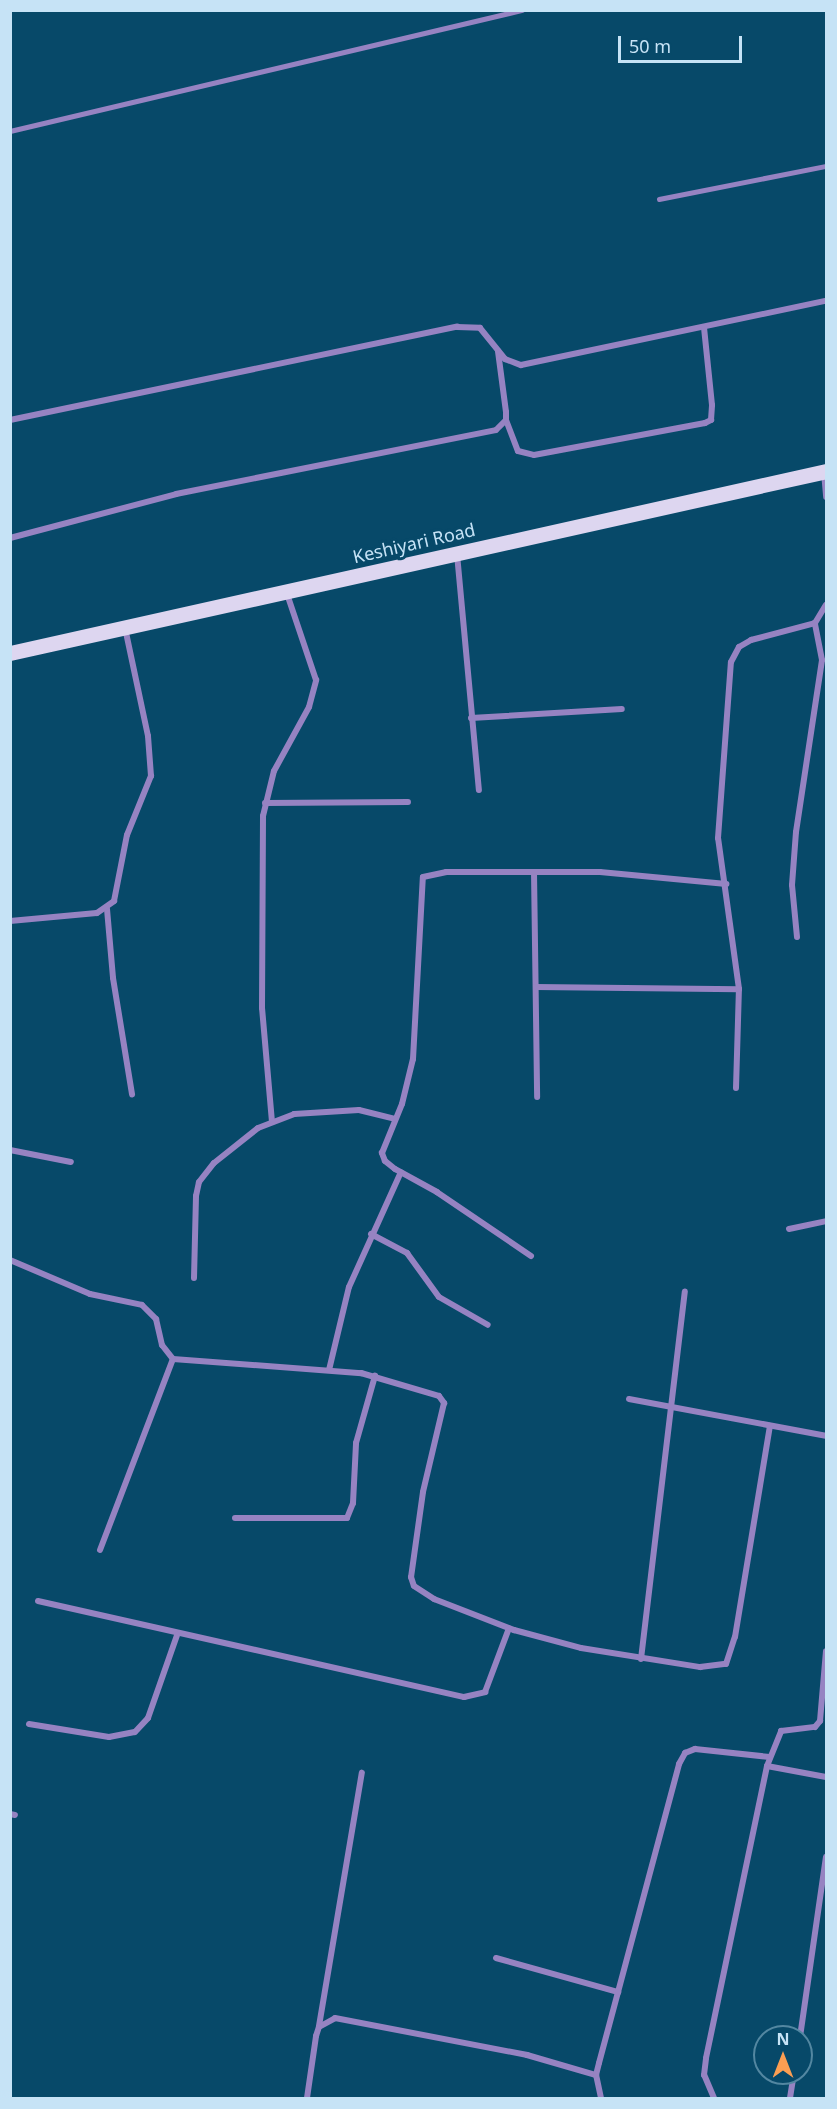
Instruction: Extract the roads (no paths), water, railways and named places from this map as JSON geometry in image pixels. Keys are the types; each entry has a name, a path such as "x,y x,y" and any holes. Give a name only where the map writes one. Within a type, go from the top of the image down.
{"main road":[{"name":"Keshiyari Road","path":"10,653 825,471"}],"street":[{"path":"10,420 457,327 480,328 498,351 512,363 534,364 826,301"},
{"path":"498,351 506,420 518,451 534,455 711,420 712,405 704,327"},
{"path":"10,538 176,494 487,432 506,420"},
{"path":"825,471 826,497"},
{"path":"458,553 479,790"},
{"path":"273,1122 262,1008 265,803 274,771 309,707 316,680 286,591"},
{"path":"736,1088 739,989 718,838 733,654 751,640 814,623 826,605"},
{"path":"797,937 792,885 796,832 822,660 814,623"},
{"path":"10,921 107,909 114,901 127,835 151,776 148,736 125,627"},
{"path":"471,717 622,709"},
{"path":"265,803 408,802"},
{"path":"531,1256 385,1161 382,1153 411,1074 416,1039 423,877 446,872 642,874 726,884"},
{"path":"534,872 537,1097"},
{"path":"107,909 113,978 132,1094"},
{"path":"536,987 739,989"},
{"path":"194,1278 199,1182 214,1163 273,1122 294,1114 339,1110 373,1112 395,1119"},
{"path":"10,1150 71,1162"},
{"path":"329,1370 349,1287 401,1172"},
{"path":"789,1229 826,1221"},
{"path":"371,1234 407,1253 439,1297 488,1325"},
{"path":"10,1260 90,1294 142,1305 151,1311 162,1345 173,1359 329,1370 375,1376 431,1392 444,1403 423,1492 411,1577 414,1586 434,1599 550,1642 641,1659 700,1667 726,1664 735,1637 770,1426"},
{"path":"641,1659 668,1406 685,1292"},
{"path":"100,1550 173,1359"},
{"path":"235,1518 347,1518 353,1503 357,1443 375,1376"},
{"path":"629,1399 826,1436"},
{"path":"38,1601 177,1635 477,1697 485,1692 494,1674 509,1628"},
{"path":"29,1724 109,1737 135,1732 148,1718 177,1635"},
{"path":"714,2098 704,2075 706,2058 767,1766 782,1731 814,1727 820,1721 826,1651"},
{"path":"600,2098 596,2075 679,1764 685,1753 710,1749 770,1757"},
{"path":"767,1766 826,1777"},
{"path":"307,2098 362,1773"},
{"path":"802,2025 826,1857"},
{"path":"496,1958 618,1992"},
{"path":"319,2027 335,2018 527,2055 596,2075"}],"lane":[{"path":"10,131 522,10"},
{"path":"658,199 826,166"}]}
